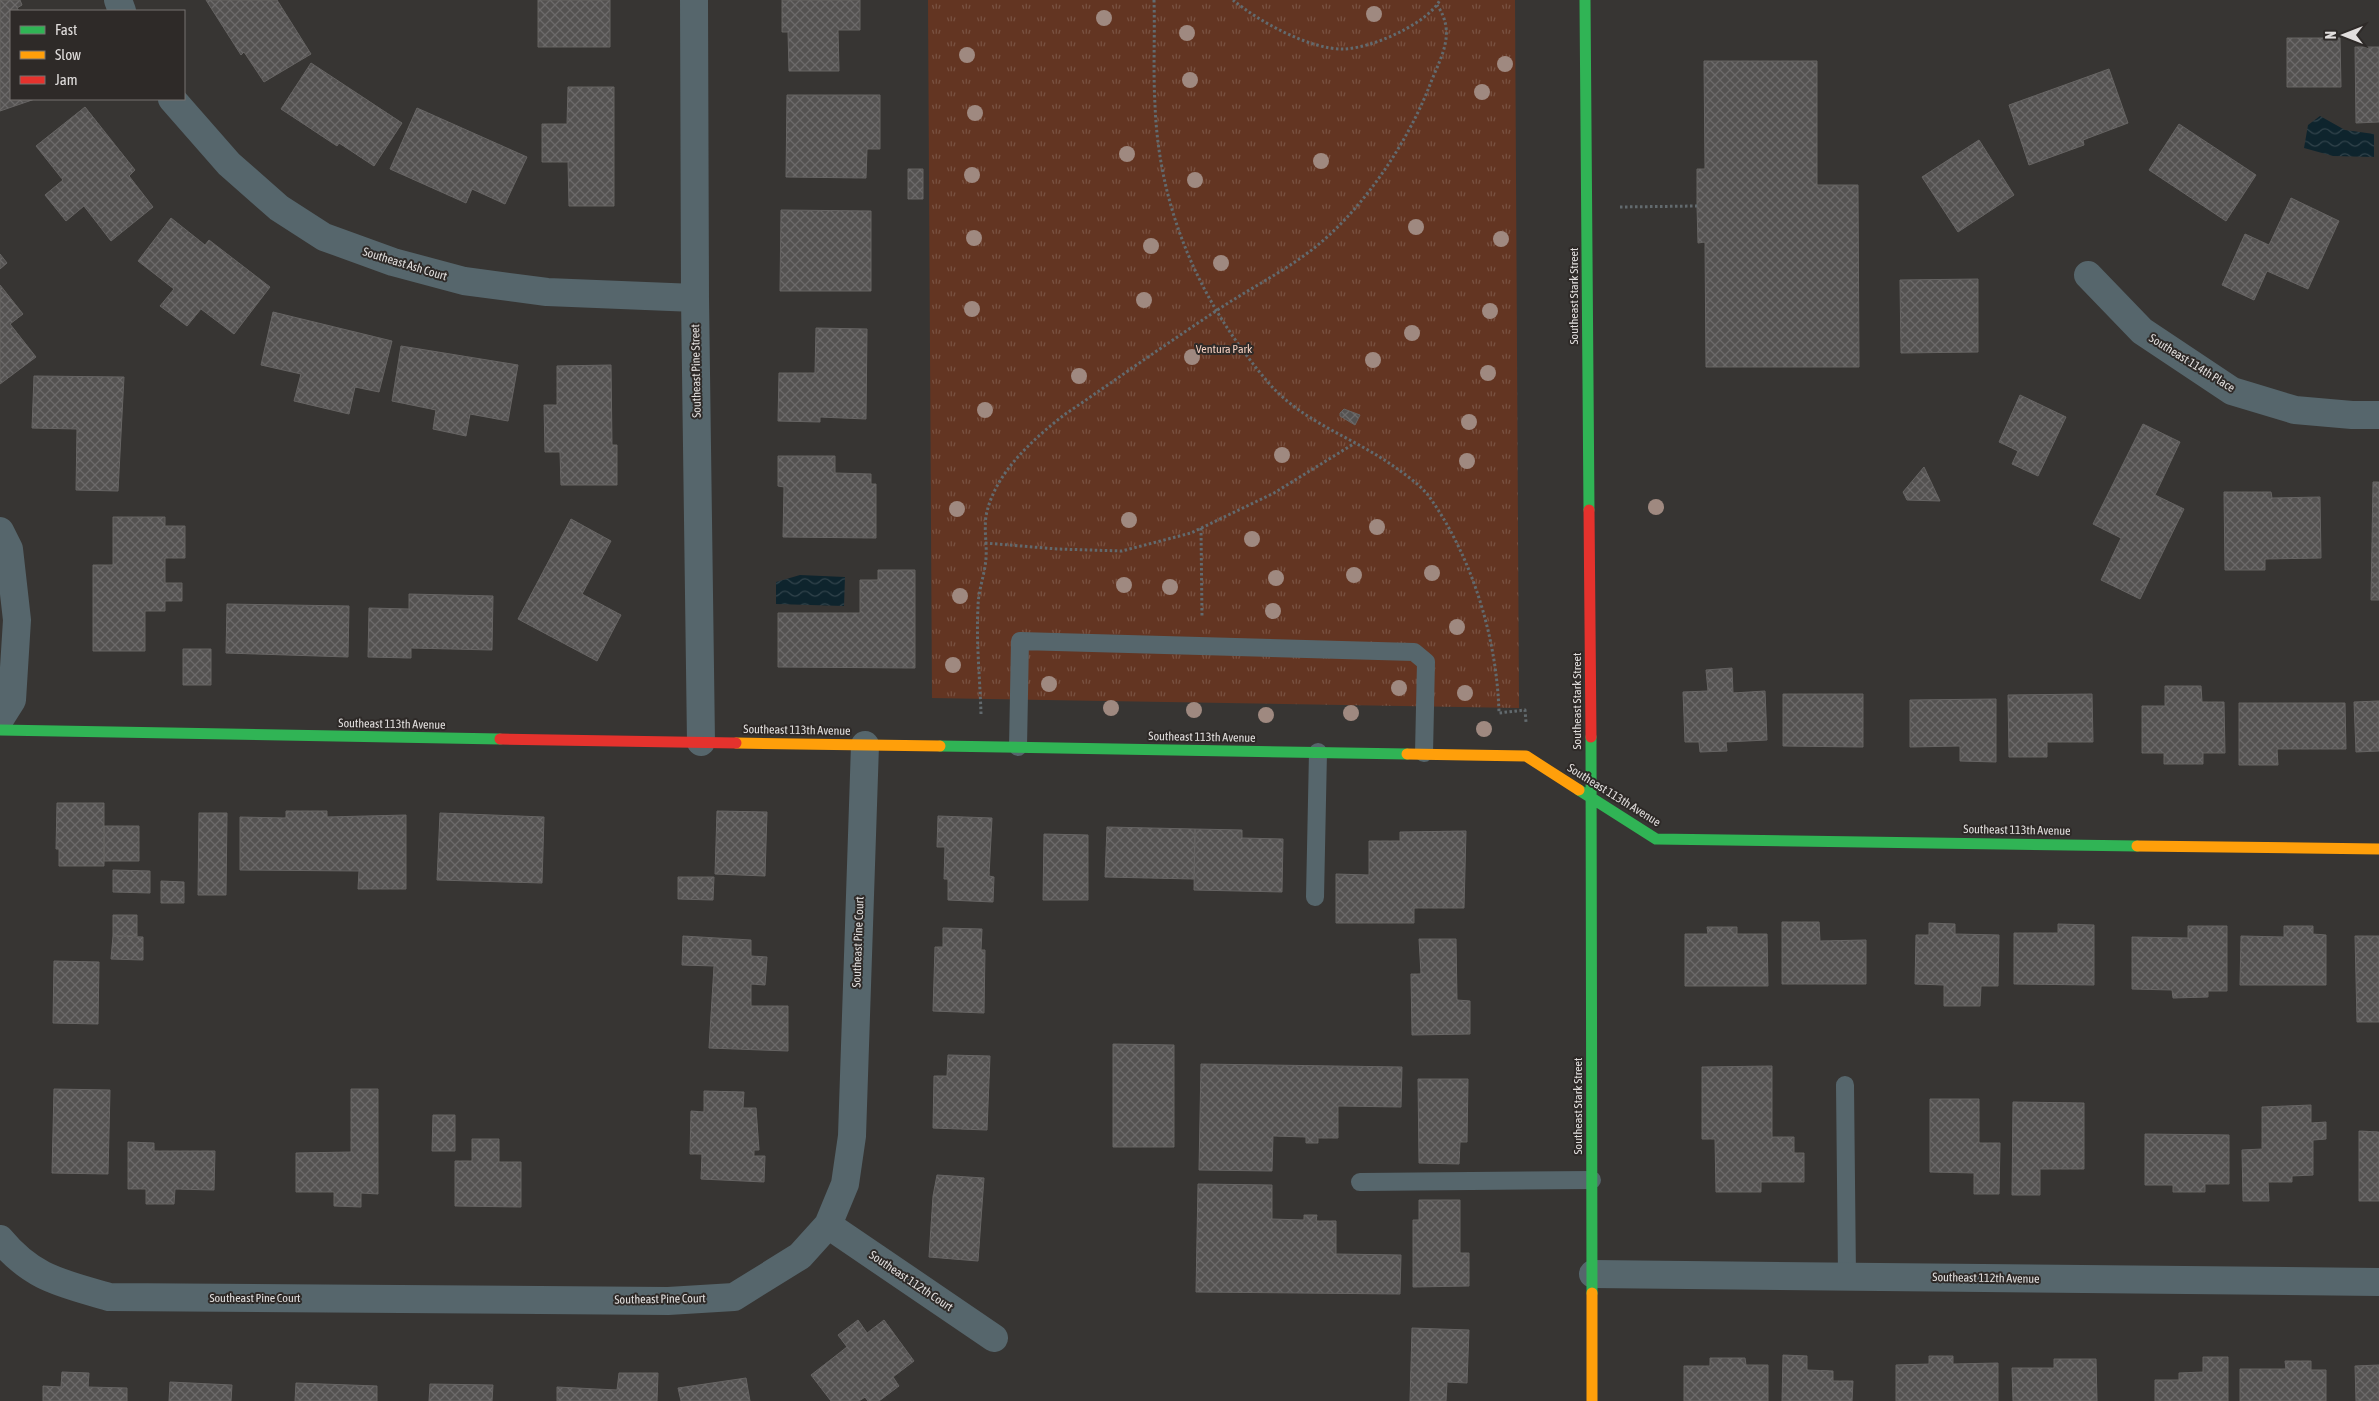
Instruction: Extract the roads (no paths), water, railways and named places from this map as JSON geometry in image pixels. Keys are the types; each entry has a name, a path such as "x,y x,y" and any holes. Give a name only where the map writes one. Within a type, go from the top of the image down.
{"street":[{"name":"Southeast Pine Street","path":"694,0 700,742"},
{"name":"Southeast Stark Street","path":"1585,0 1591,798 1592,1401"},
{"name":"Southeast Ash Court","path":"173,100 229,164 279,208 324,238 393,262 464,281 547,292 695,298"},
{"name":"Southeast 114th Place","path":"2088,275 2142,331 2232,391 2295,410 2352,415 2379,415"},
{"path":"0,531 9,550 17,620 12,700 0,719"},
{"name":"Southeast 113th Avenue","path":"0,730 1526,756 1656,839 2379,850"},
{"name":"Southeast Pine Court","path":"0,1239 17,1259 51,1280 110,1296 668,1301 734,1296 800,1256 828,1225 845,1184 852,1136 865,745"},
{"name":"Southeast 112th Court","path":"828,1225 994,1338"},
{"name":"Southeast 112th Avenue","path":"1593,1274 2379,1282"}],"lane":[{"path":"1018,747 1020,641 1414,652 1426,662 1424,753"},
{"path":"1315,896 1318,752"},
{"path":"1845,1085 1847,1276"},
{"path":"1360,1182 1592,1180"}],"water":[{"path":"2320,116 2345,130 2374,134 2374,157 2333,156 2304,148 2308,125"},
{"path":"800,575 845,577 844,606 776,604 776,582"}],"park label":[{"name":"Ventura Park","path":"1224,349"}]}
